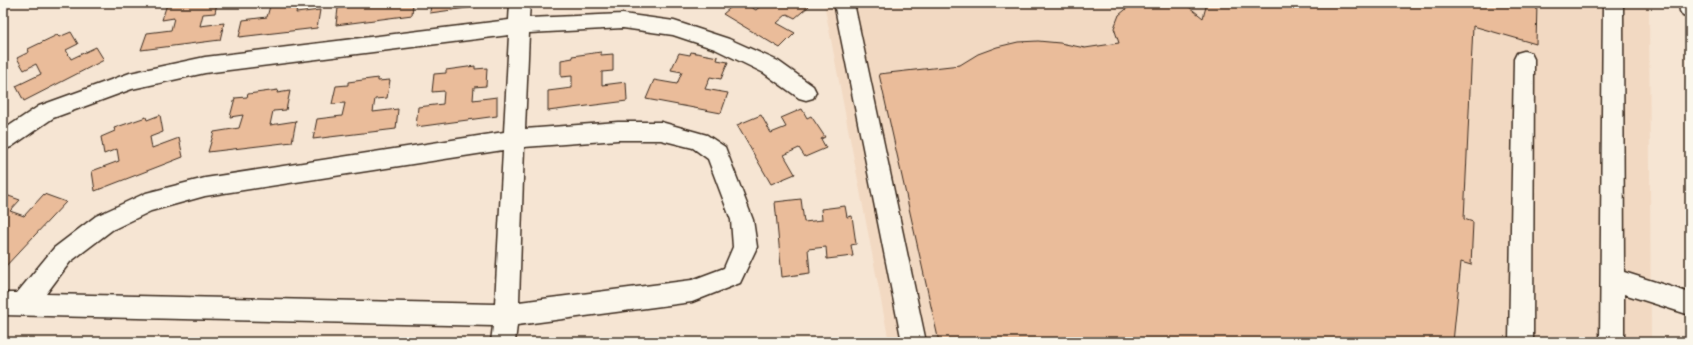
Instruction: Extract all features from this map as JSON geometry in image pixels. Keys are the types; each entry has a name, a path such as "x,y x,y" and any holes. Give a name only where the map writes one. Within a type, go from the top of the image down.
{"main road":[{"path":"503,342 506,315 520,3"},
{"path":"844,3 914,342"},
{"path":"1612,342 1613,3"},
{"path":"1689,3 1690,11"},
{"path":"3,141 46,112 130,81 205,65 519,26 623,21 674,28 722,44 771,67 806,92"},
{"path":"1521,342 1524,59"},
{"path":"618,131 661,131 699,141 717,153 742,220 745,247 732,276 692,291 506,315 13,304 62,255 104,223 146,203 204,187 514,139 618,131"},
{"path":"1612,279 1690,304"}],"shaded area":[{"path":"824,3 1649,3 1651,342 889,342"}],"building":[{"path":"217,3 215,13 203,14 200,26 224,23 220,40 141,50 147,33 171,30 174,18 162,20 167,4"},
{"path":"259,3 298,3 296,13 320,10 317,28 239,37 243,20 267,17 270,6 258,7"},
{"path":"362,3 413,3 412,15 336,25 338,8 362,5"},
{"path":"431,3 504,3 430,13"},
{"path":"736,3 743,3 756,10 764,3 804,3 809,6 795,18 787,14 777,23 795,33 780,48 723,14"},
{"path":"1137,3 1179,3 1189,7 1203,18 1207,3 1537,3 1536,44 1473,26 1464,219 1473,222 1471,265 1461,262 1453,342 939,342 879,74 960,65 978,54 997,47 1018,42 1038,41 1060,43 1085,48 1119,43 1114,28 1119,15 1131,5"},
{"path":"71,32 78,44 66,50 71,59 96,47 104,60 24,101 16,86 41,74 36,64 24,70 17,58 29,52 28,49 57,35 59,37"},
{"path":"601,52 601,55 613,54 613,71 602,72 602,85 626,82 627,101 548,111 548,91 572,88 572,76 561,77 561,60 573,58 572,56"},
{"path":"691,52 718,57 717,60 728,62 721,79 710,77 705,89 728,93 721,113 646,99 654,80 677,84 682,72 671,70 679,53 690,55"},
{"path":"475,66 475,69 487,68 486,86 474,87 473,100 497,97 497,116 416,127 418,107 443,104 444,91 432,92 434,74 446,73 446,70"},
{"path":"378,78 378,81 390,80 387,98 375,99 373,112 398,109 396,129 313,139 317,119 342,116 345,103 332,104 336,86 348,85 348,82"},
{"path":"278,90 277,93 290,91 286,110 273,111 270,125 296,121 292,142 208,152 214,132 239,128 243,115 230,117 235,98 247,97 248,94"},
{"path":"802,109 807,118 811,116 825,137 821,139 826,148 805,157 799,148 784,155 795,174 771,184 737,125 761,115 771,133 786,127 781,118"},
{"path":"160,115 163,132 150,137 152,148 179,138 183,157 95,191 92,171 119,161 117,149 104,154 101,137 115,131 114,128 146,117 147,120"},
{"path":"3,194 20,200 10,211 24,216 44,194 66,202 3,269"},
{"path":"801,199 804,222 822,220 821,209 845,206 847,217 852,216 856,244 851,245 853,256 827,259 826,247 808,249 810,273 782,277 775,202"}]}
